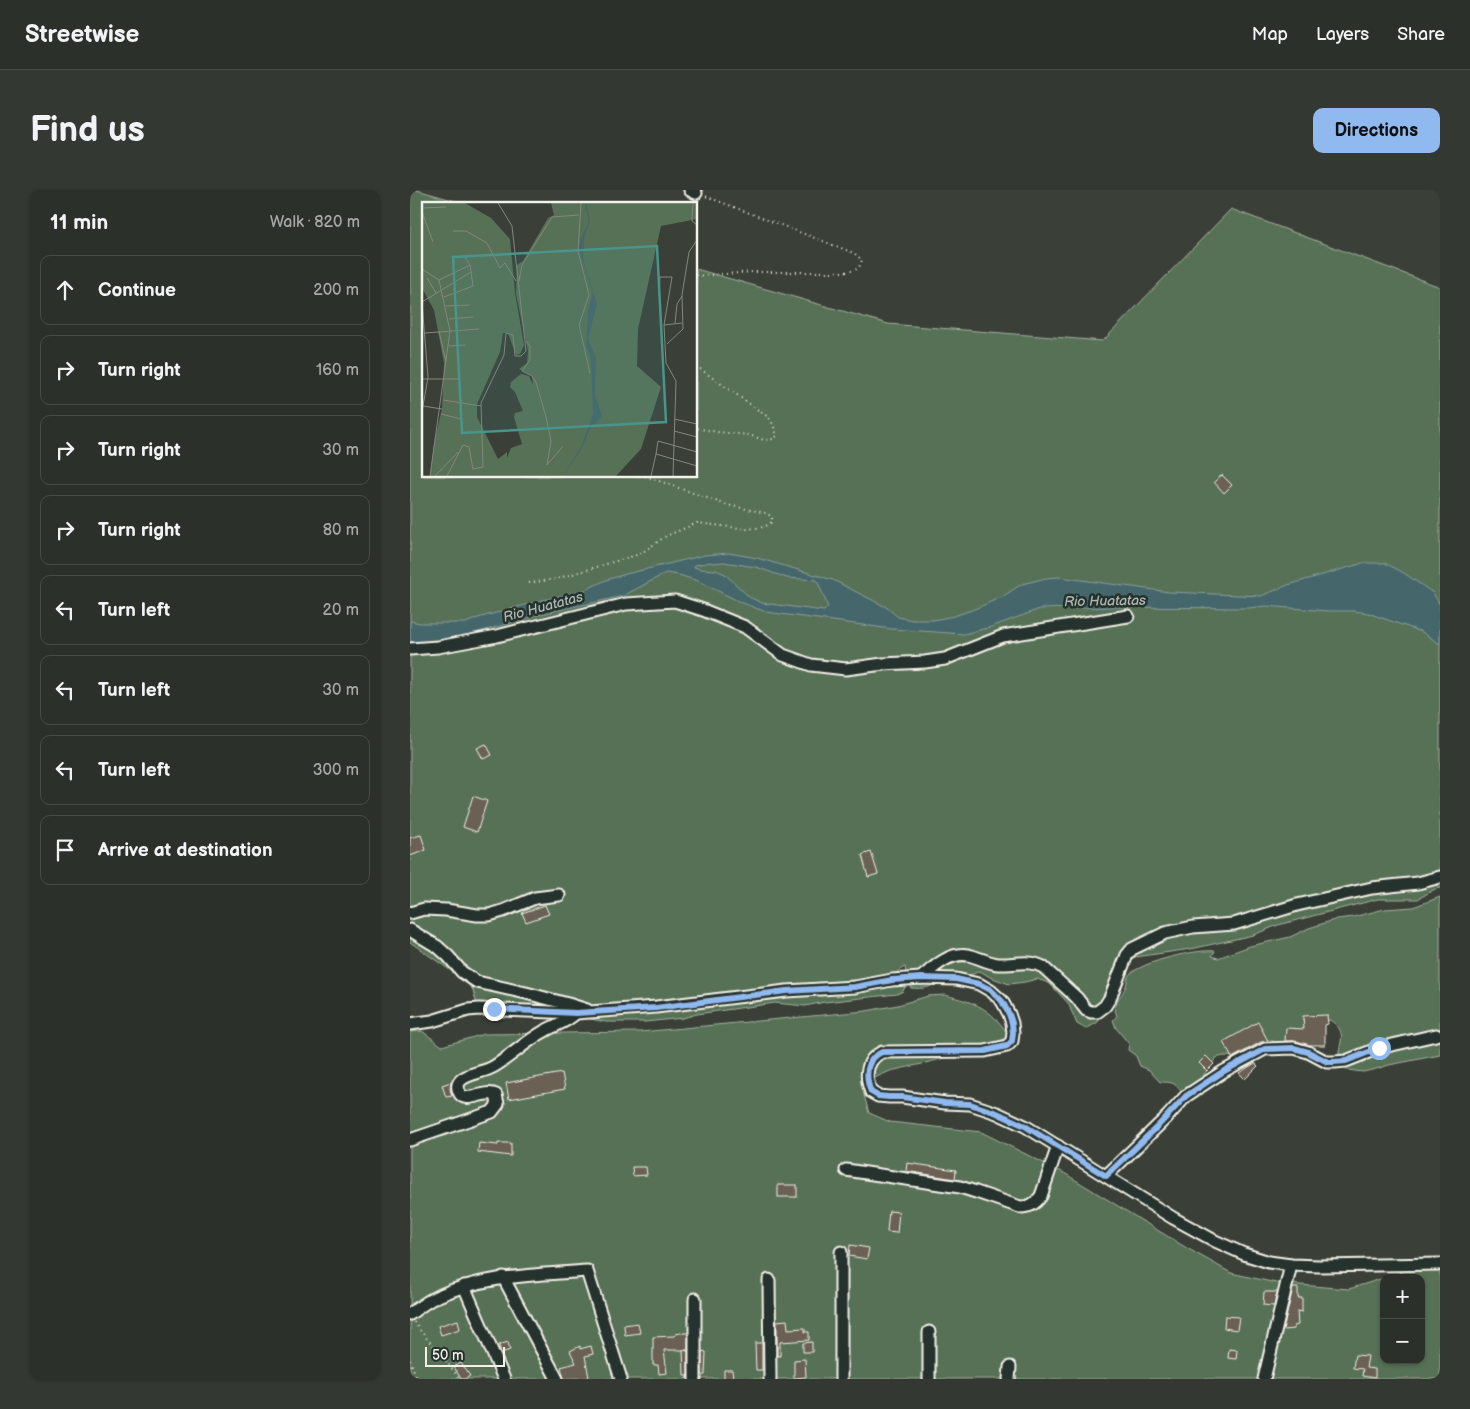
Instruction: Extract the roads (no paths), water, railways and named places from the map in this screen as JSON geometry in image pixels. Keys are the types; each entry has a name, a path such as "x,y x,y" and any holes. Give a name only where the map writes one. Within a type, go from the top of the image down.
{"street":[{"path":"410,649 438,647 497,636 626,604 675,601 745,627 783,656 811,665 846,669 945,659 1003,636 1128,616"},
{"path":"921,978 940,961 957,956 967,955 996,964 1037,963 1044,967 1077,998 1086,1010 1097,1012 1105,1006 1110,998 1127,955 1132,950 1165,933 1193,927 1234,924 1297,905 1372,888 1418,883 1440,877"},
{"path":"410,913 424,909 489,915 534,898 559,895"},
{"path":"410,930 438,947 462,972 477,982 593,1012"},
{"path":"410,1024 432,1021 479,1008 576,1013 656,1008 763,994 855,987 892,980 921,978 956,979 979,984 991,990 1002,1001 1012,1023 1012,1041 1007,1046 985,1051 882,1052 870,1060 867,1082 871,1092 878,1096 970,1104 997,1113 1025,1126 1144,1201 1215,1241 1244,1254 1269,1262 1319,1266 1440,1264"},
{"path":"410,1140 492,1112 498,1104 496,1095 487,1093 469,1098 463,1097 458,1087 462,1078 492,1068 543,1032 566,1022 576,1013"},
{"path":"1106,1176 1186,1096 1224,1071 1265,1049 1294,1048 1308,1052 1328,1062 1334,1062 1346,1061 1379,1048 1436,1035"},
{"path":"846,1170 960,1187 1020,1207 1028,1207 1037,1202 1041,1196 1058,1146"},
{"path":"841,1252 841,1379"},
{"path":"1264,1379 1290,1265"},
{"path":"411,1317 435,1297 464,1286 503,1278 587,1270 621,1379"},
{"path":"503,1278 557,1379"},
{"path":"769,1280 770,1379"},
{"path":"464,1286 504,1379"},
{"path":"695,1299 695,1379"},
{"path":"929,1332 929,1379"},
{"path":"1009,1379 1010,1367"}],"water":[{"name":"Rio Huatatas","path":"729,553 757,558 833,580 886,607 898,617 912,620 933,620 954,616 1002,597 1022,584 1046,578 1059,577 1169,592 1261,596 1288,585 1363,563 1385,563 1404,573 1433,593 1440,605 1440,644 1422,632 1368,613 1265,606 1249,608 1113,607 1040,609 991,627 964,634 892,629 766,612 740,602 698,581 666,573 623,596 546,613 450,640 410,642 410,621 420,623 466,623 478,618 585,590 606,580 626,574 705,555","holes":["724,562 756,567 787,578 817,580 828,607 824,611 762,603 749,597 725,574 716,570 694,567 695,565"]}]}
